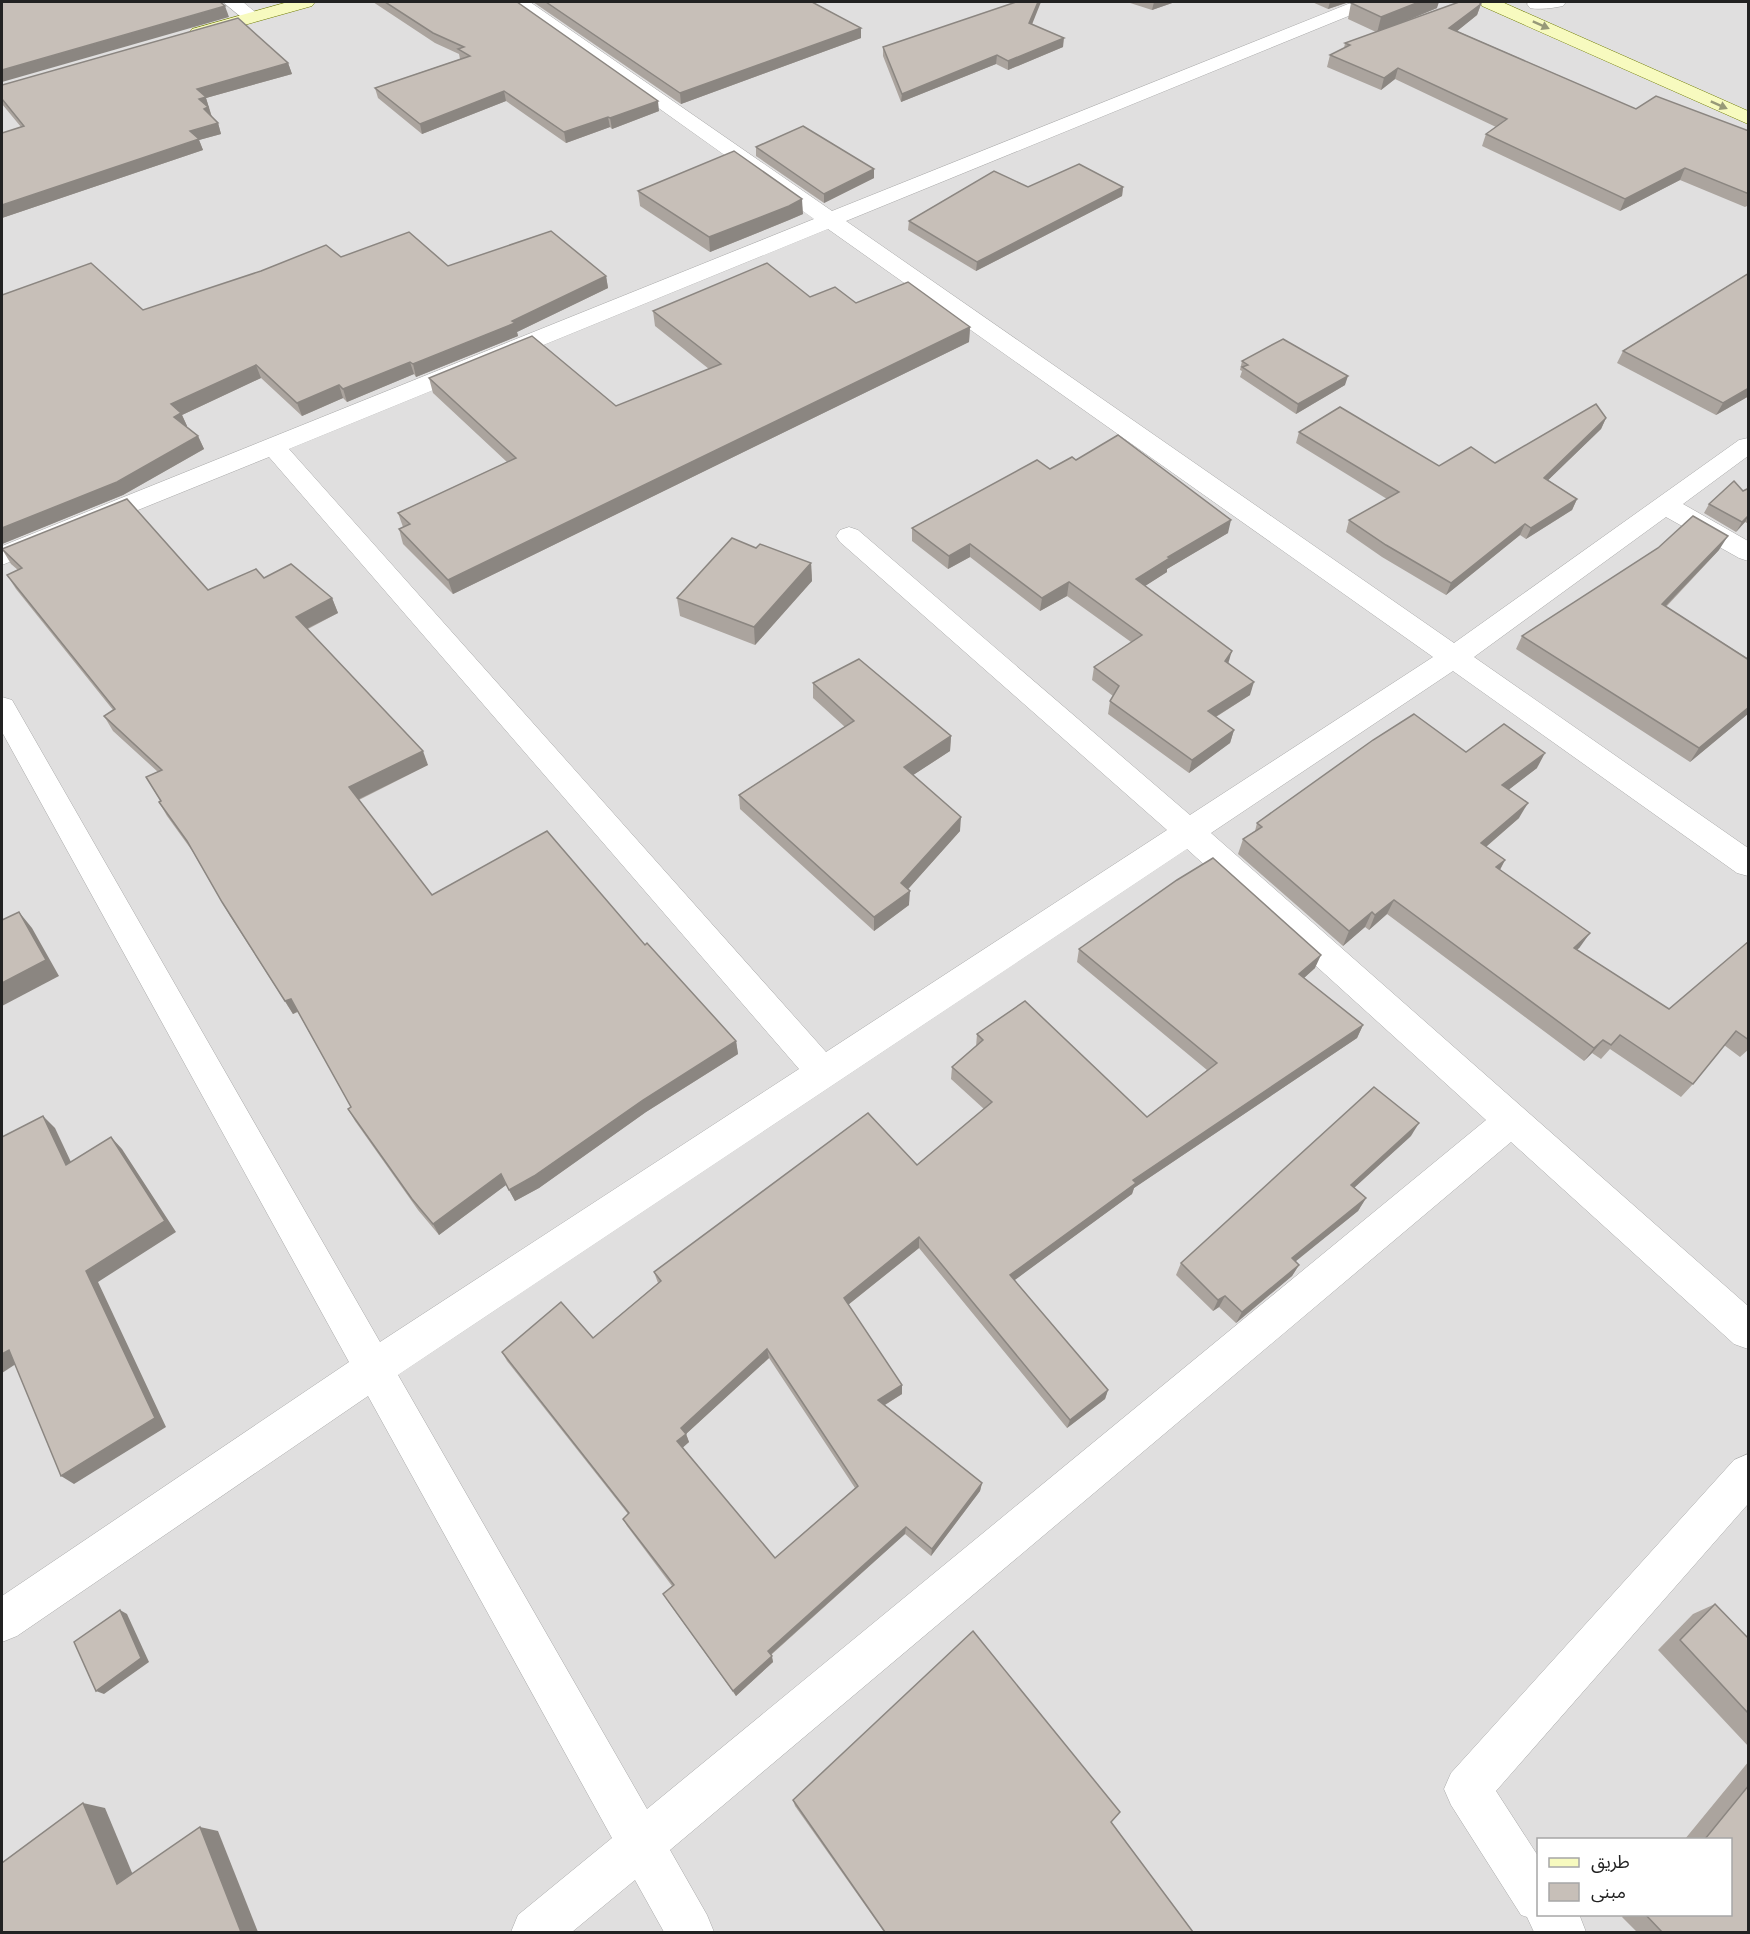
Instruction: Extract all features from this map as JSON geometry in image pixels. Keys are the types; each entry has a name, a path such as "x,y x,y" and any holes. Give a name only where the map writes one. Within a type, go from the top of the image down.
{"street":[{"path":"232,2 252,17"},
{"path":"184,37 306,2"},
{"path":"519,2 1749,864"},
{"path":"2,556 1367,2"},
{"path":"1488,2 1749,118"},
{"path":"1534,2 1557,2"},
{"path":"1534,2 1568,18"},
{"path":"2,1621 373,1369 1454,657 1749,445"},
{"path":"273,446 824,1072"},
{"path":"1665,505 1749,552"},
{"path":"849,536 1189,832 1749,1331"},
{"path":"2,707 690,1932"},
{"path":"535,1932 1512,1120"},
{"path":"1537,1895 1467,1789 1749,1474"},
{"path":"1551,1916 1562,1932"}],"shaded area":[{"path":"2,2 1748,2 1748,1932 2,1932"}],"building":[{"path":"2,2 220,2 225,6 2,70"},
{"path":"385,2 517,2 658,101 564,132 504,91 420,124 375,88 470,56 458,49 464,47 433,33"},
{"path":"546,2 812,2 861,28 680,93"},
{"path":"1016,2 1038,2 1029,23 1064,38 1008,61 997,55 902,94 883,47"},
{"path":"1419,2 1381,17 1351,3"},
{"path":"1459,2 1479,2 1481,4 1449,28 1636,109 1656,96 1749,131 1749,194 1685,168 1625,199 1486,134 1507,119 1398,68 1384,78 1330,55 1350,45 1345,43"},
{"path":"238,18 288,63 197,89 206,97 199,99 208,107 204,109 218,123 190,131 199,139 2,205 2,133 24,126 2,99 2,85"},
{"path":"803,126 874,169 824,194 756,147"},
{"path":"734,151 802,199 709,237 638,191"},
{"path":"1079,164 1123,187 977,262 909,221 994,171 1028,187"},
{"path":"551,231 606,276 512,321 515,323 413,364 410,362 343,389 339,385 297,403 256,365 171,404 181,413 174,417 198,436 117,482 2,528 2,295 91,263 143,310 261,271 326,245 341,257 409,232 448,266"},
{"path":"767,263 810,297 835,287 856,303 908,282 970,327 448,580 399,529 410,524 398,513 516,458 429,378 532,336 616,406 721,364 653,311"},
{"path":"1749,273 1749,388 1723,403 1623,351"},
{"path":"1283,339 1348,376 1298,404 1242,367 1248,365 1242,361"},
{"path":"1596,404 1606,418 1544,478 1577,499 1531,528 1525,524 1451,583 1386,545 1349,520 1399,492 1299,432 1340,407 1439,466 1471,447 1495,463"},
{"path":"1118,435 1231,520 1168,557 1170,558 1136,579 1232,651 1225,661 1254,682 1208,711 1234,730 1192,760 1110,701 1119,686 1094,667 1142,635 1069,582 1042,598 970,544 949,556 912,528 1037,460 1050,469 1072,457 1076,460"},
{"path":"1734,481 1743,491 1749,488 1749,515 1742,522 1709,504"},
{"path":"127,499 208,590 256,569 264,578 291,564 332,598 296,617 423,751 349,787 432,895 547,831 645,945 647,943 736,1041 643,1100 534,1176 509,1190 501,1174 433,1224 412,1199 348,1109 351,1107 291,999 285,1001 222,902 187,841 159,802 161,801 146,777 162,770 104,716 115,709 7,575 22,568 2,549"},
{"path":"1693,516 1728,536 1662,604 1749,660 1749,707 1699,748 1522,636 1658,548"},
{"path":"732,538 756,548 760,544 811,563 754,627 677,598"},
{"path":"859,659 951,736 904,767 961,817 901,883 910,891 874,917 739,795 854,721 813,683"},
{"path":"1414,714 1466,752 1504,724 1545,753 1502,785 1528,803 1481,843 1505,860 1496,867 1590,933 1574,948 1669,1009 1749,941 1749,1040 1736,1031 1693,1084 1620,1035 1611,1045 1603,1040 1594,1048 1394,900 1375,915 1372,912 1349,931 1243,839 1262,827 1257,823 1373,740"},
{"path":"1213,858 1321,955 1299,974 1363,1025 1133,1180 1136,1183 1010,1275 1108,1390 1070,1420 919,1237 844,1298 902,1385 878,1400 982,1483 932,1549 906,1527 768,1651 772,1656 733,1691 663,1594 674,1585 623,1519 629,1513 502,1352 561,1302 593,1338 661,1281 654,1272 868,1113 917,1165 992,1102 952,1067 983,1040 977,1034 1025,1001 1147,1117 1217,1063 1079,949 1177,880","holes":["767,1349 858,1486 775,1558 677,1441 686,1434 681,1428"]},
{"path":"19,912 46,960 2,983 2,920"},
{"path":"1374,1087 1419,1123 1351,1185 1366,1198 1292,1258 1299,1265 1242,1312 1225,1296 1218,1300 1181,1263"},
{"path":"43,1116 66,1165 111,1137 165,1221 86,1271 155,1418 61,1476 9,1350 2,1354 2,1137"},
{"path":"1715,1604 1749,1639 1749,1714 1680,1640"},
{"path":"120,1610 141,1658 96,1691 74,1642"},
{"path":"973,1631 1120,1812 1111,1822 1193,1932 885,1932 793,1800"},
{"path":"1749,1785 1749,1932 1662,1932 1647,1916 1732,1916 1732,1838 1706,1838"},
{"path":"83,1803 117,1884 200,1827 241,1932 2,1932 2,1863"}]}
